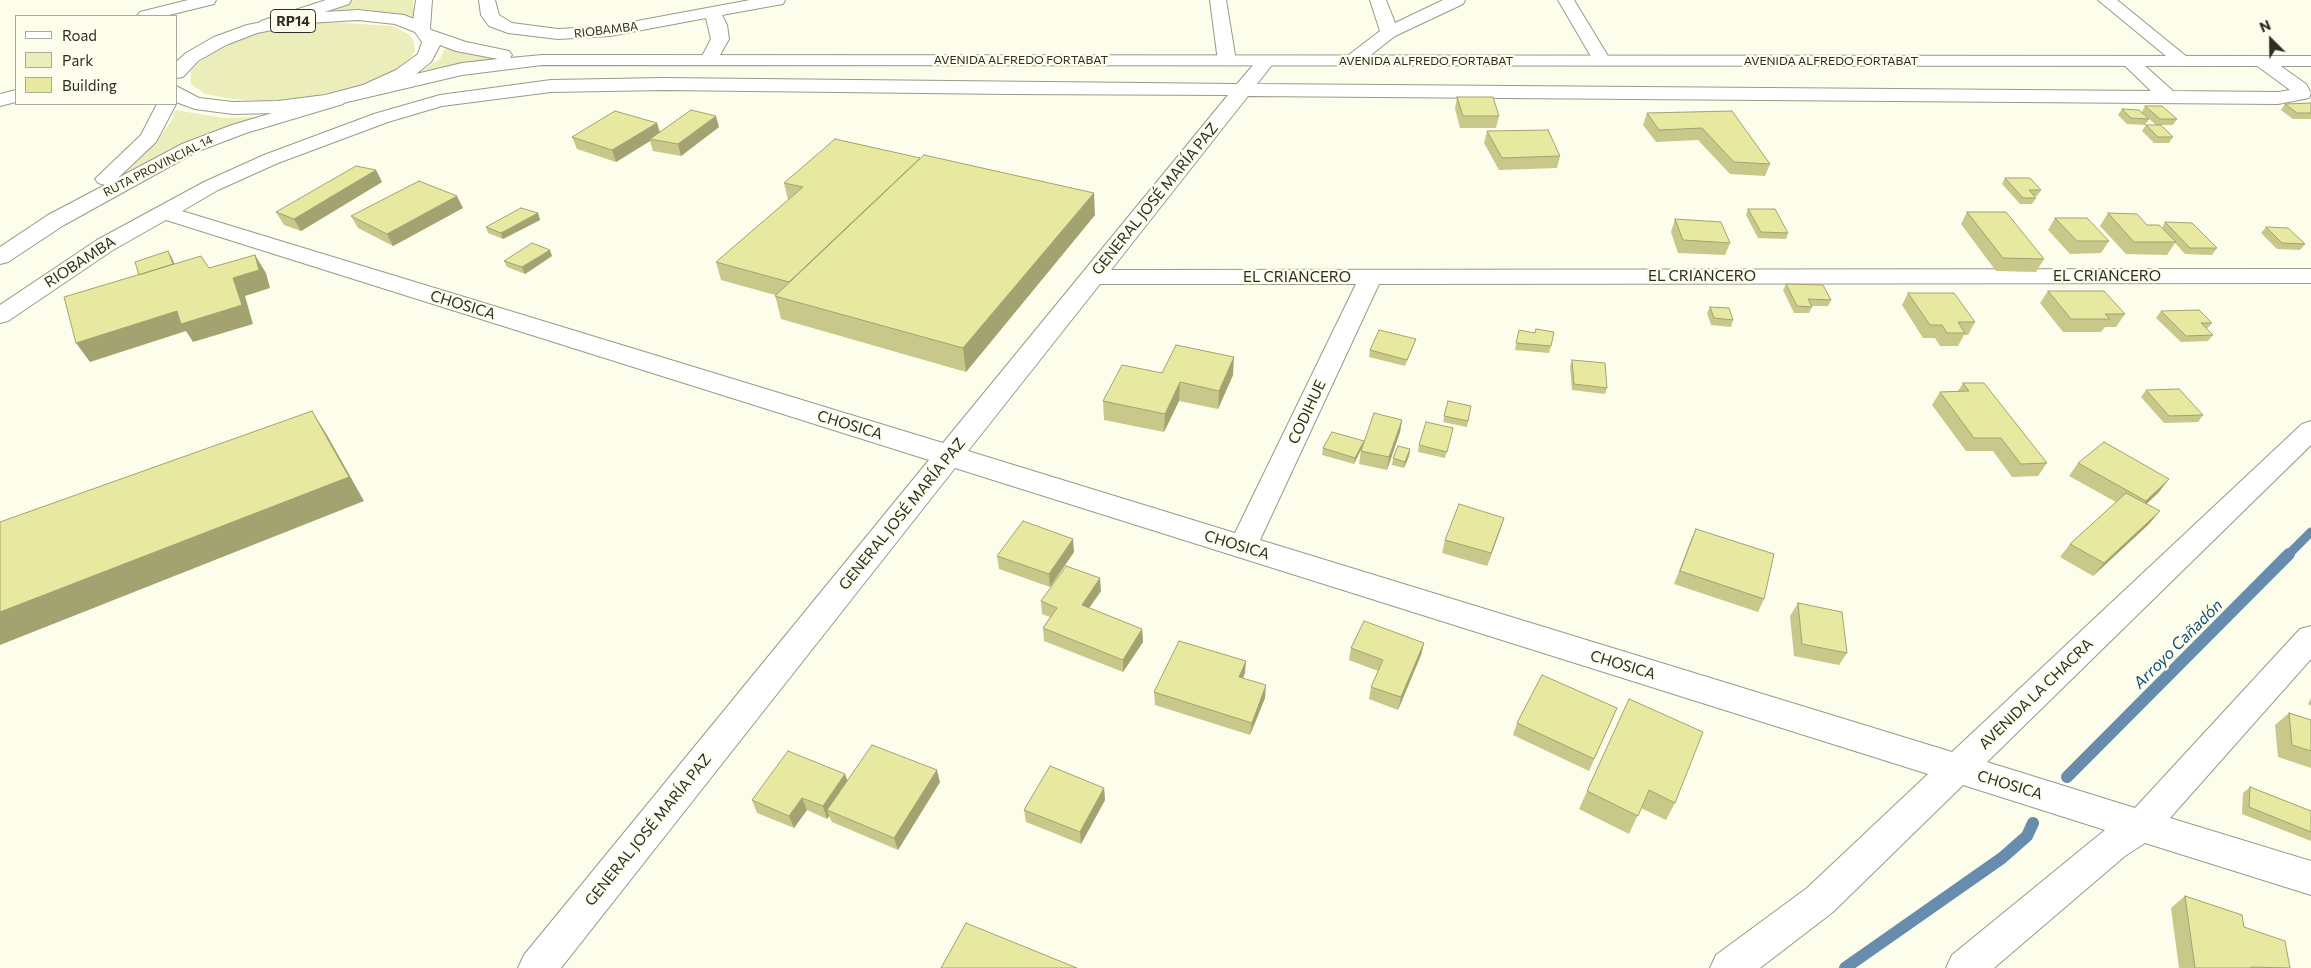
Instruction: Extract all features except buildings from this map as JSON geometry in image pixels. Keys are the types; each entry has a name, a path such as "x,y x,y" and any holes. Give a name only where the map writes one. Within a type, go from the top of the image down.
{"main road":[{"path":"136,11 208,0"},
{"name":"RP14","path":"178,72 192,57 205,49 245,32 344,0"},
{"name":"RUTA PROVINCIAL 14","path":"0,257 56,220 168,158 212,138 350,96 403,74 425,58 430,50 431,42 424,31 424,0"},
{"name":"RIOBAMBA","path":"487,0 490,15 495,22 508,28 558,34 610,31 712,13"},
{"path":"709,60 720,39 718,25 712,13 777,0"},
{"path":"1218,0 1227,61"},
{"path":"1378,0 1389,32"},
{"path":"1352,61 1389,32 1457,0"},
{"path":"1566,0 1602,61"},
{"path":"2106,0 2183,61"},
{"name":"RP14","path":"245,32 308,18 343,15 398,19 424,31"},
{"name":"AVENIDA ALFREDO FORTABAT","path":"424,31 475,50 542,60"},
{"path":"178,53 245,32"},
{"name":"AVENIDA ALFREDO FORTABAT","path":"370,89 455,70 542,60 2311,61"},
{"name":"GENERAL JOSÉ MARÍA PAZ","path":"537,968 1266,61"},
{"path":"2129,61 2168,97"},
{"name":"RIOBAMBA","path":"0,316 105,245 162,212 271,159 381,118 440,101 514,90 551,86 664,84 2278,98 2302,94 2299,88 2262,61"},
{"path":"0,100 15,96"},
{"name":"RUTA PROVINCIAL 14","path":"178,99 212,106 255,108 301,105 350,96"},
{"name":"RUTA PROVINCIAL 14","path":"56,220 142,147 171,105"},
{"name":"CHOSICA","path":"162,212 2311,878"},
{"name":"EL CRIANCERO","path":"1093,276 2309,278"},
{"name":"CODIHUE","path":"1242,547 1371,276"},
{"name":"AVENIDA LA CHACRA","path":"1729,968 1820,900 2311,430"},
{"path":"1965,968 2112,845 2141,826 2311,638"}],"green space":[{"path":"355,0 413,0 414,16 361,9 320,11"},
{"path":"328,22 392,26 408,34 413,39 415,50 412,56 398,68 372,82 311,97 269,101 232,99 205,94 191,84 191,71 197,64 220,47 254,33 292,25"},
{"path":"445,48 472,55 503,59 470,62 422,71 440,59"},
{"path":"175,110 224,118 261,117 174,147 126,173 159,139 172,120"}],"waterway":[{"name":"Arroyo Cañadón","path":"2289,554 2311,532"},
{"name":"Arroyo Cañadón","path":"2067,777 2289,554"},
{"name":"Arroyo Cañadón","path":"1845,968 2002,858 2027,836 2033,823"}]}
